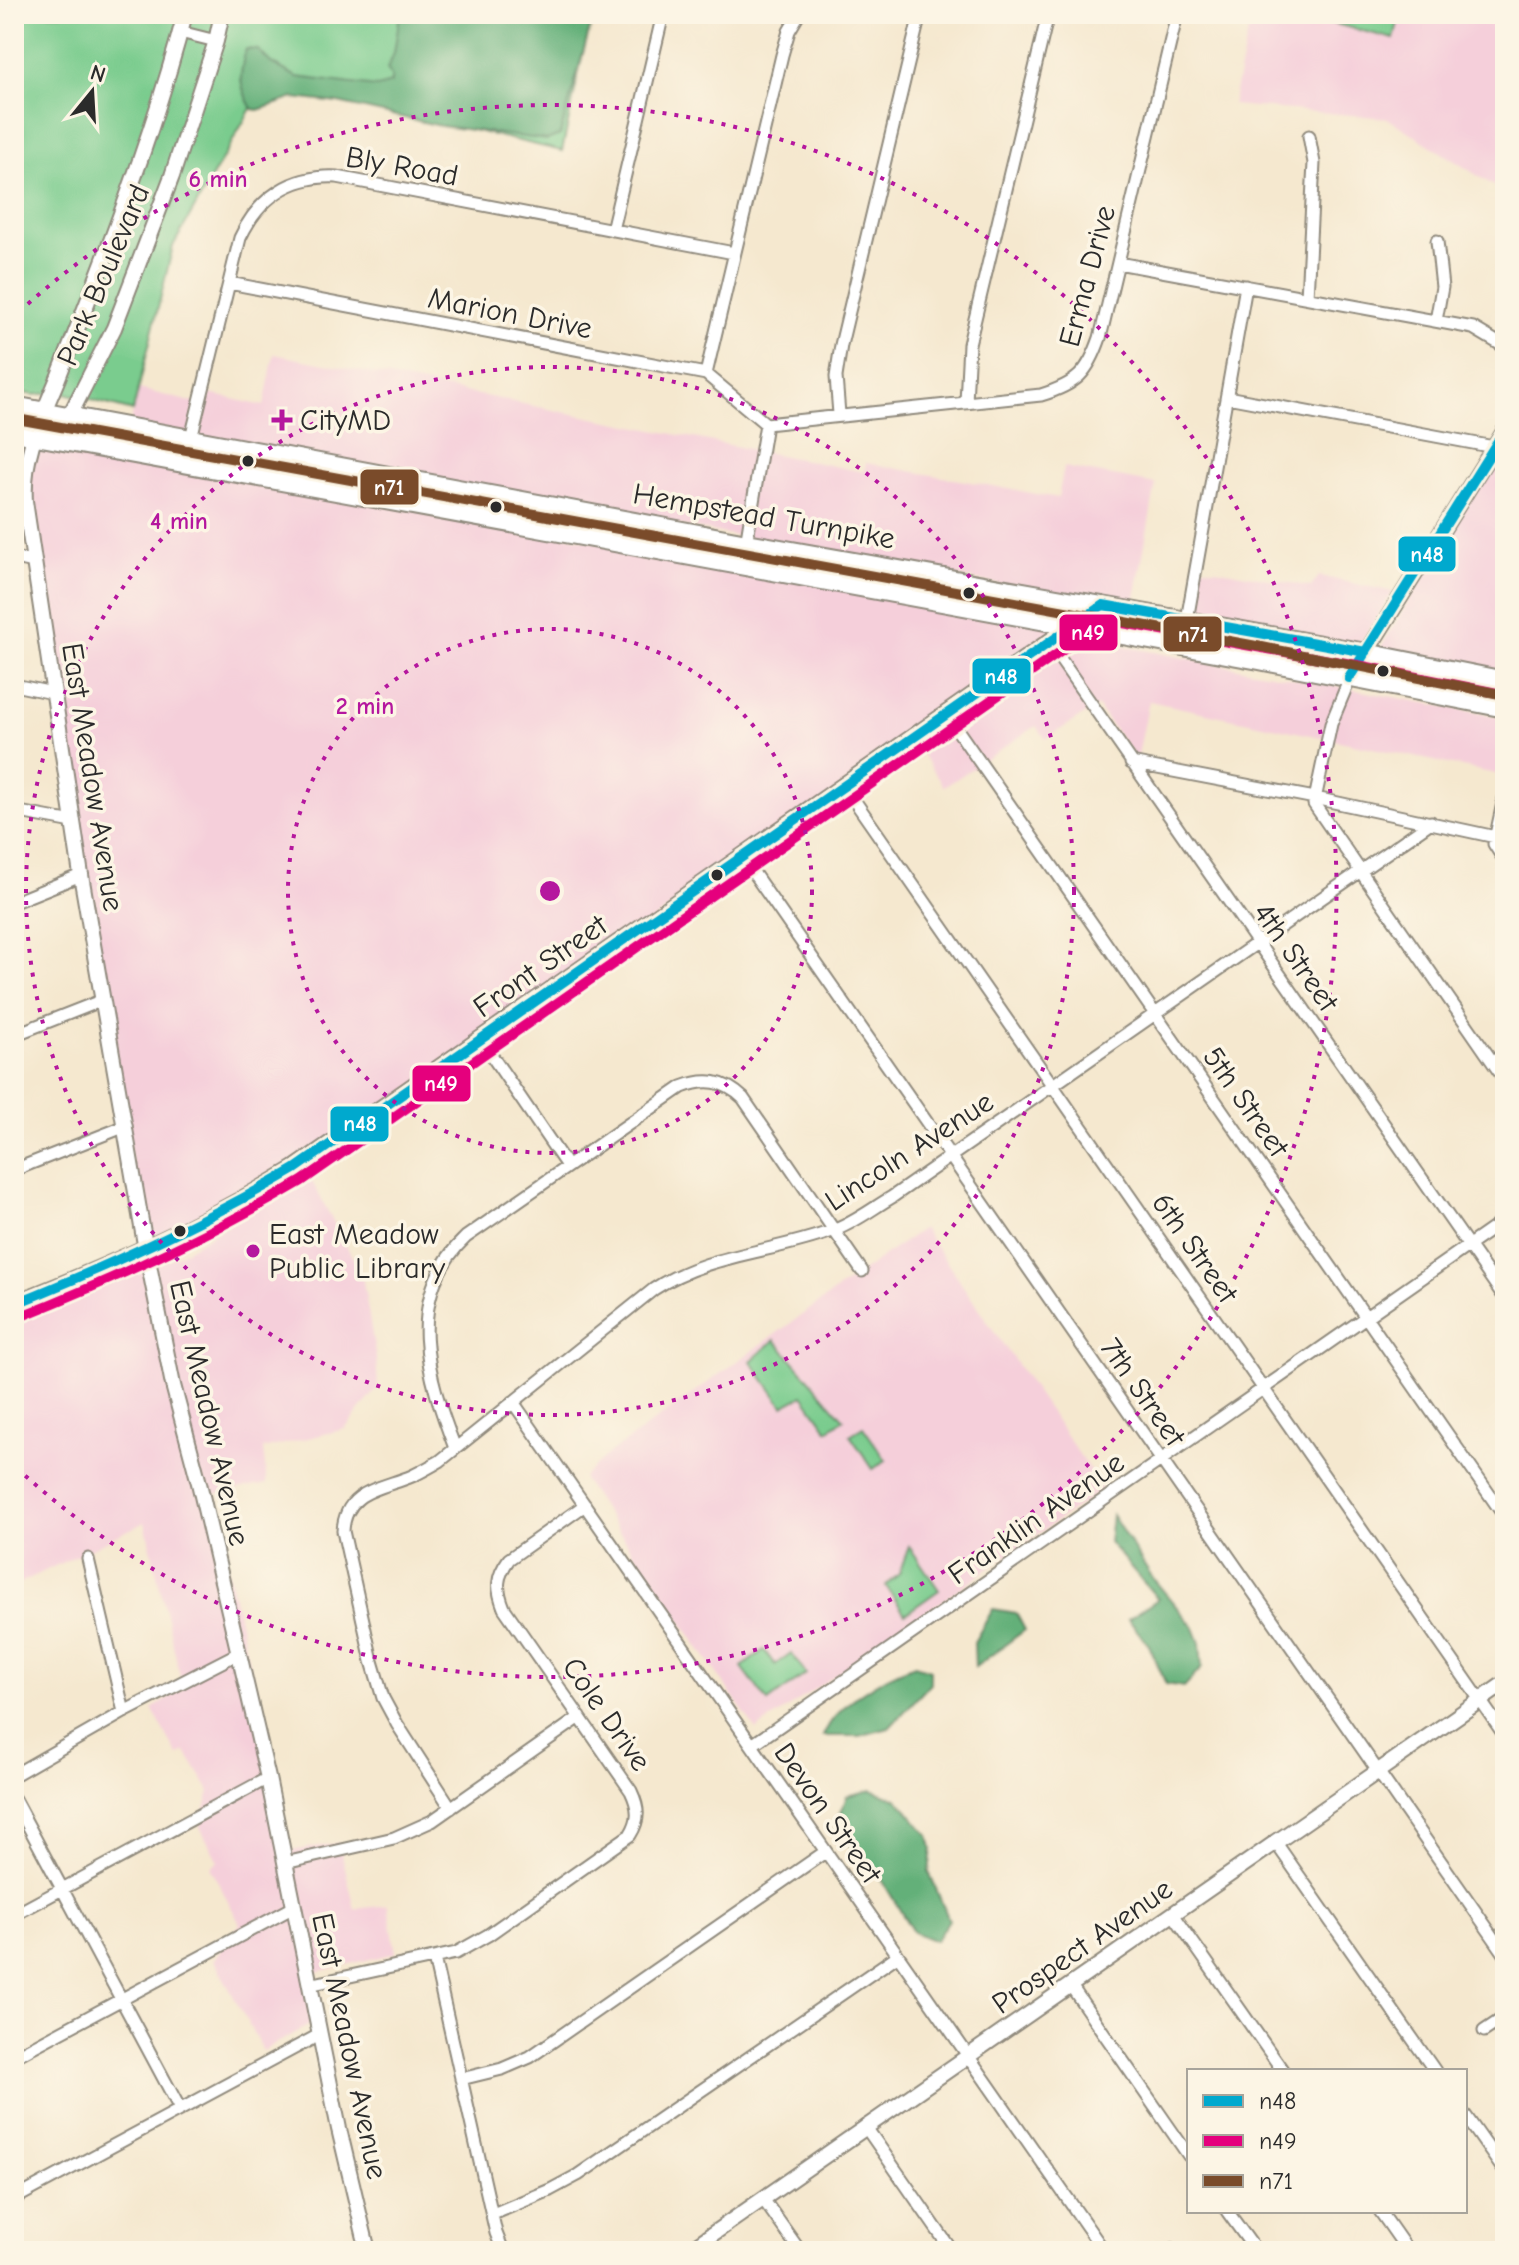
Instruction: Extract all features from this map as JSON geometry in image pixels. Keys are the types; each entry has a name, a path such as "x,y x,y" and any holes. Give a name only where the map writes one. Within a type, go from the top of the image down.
{"main road":[{"name":"Hempstead Turnpike","path":"14,405 1505,680"},
{"name":"Hempstead Turnpike","path":"14,433 1505,709"},
{"name":"Front Street","path":"14,1304 146,1250 233,1208 295,1169 1103,605"}],"street":[{"name":"Park Boulevard","path":"44,410 129,193 153,125 185,14"},
{"name":"Park Boulevard","path":"70,415 114,328 138,269 172,176 222,14"},
{"path":"612,230 663,14"},
{"path":"706,374 782,55 789,31 799,14"},
{"path":"839,414 836,377 841,345 920,14"},
{"path":"966,402 969,344 1048,14"},
{"name":"Erma Drive","path":"766,424 1041,395 1077,380 1094,357 1177,14"},
{"path":"180,32 216,41"},
{"path":"1307,297 1314,163 1309,136"},
{"name":"Bly Road","path":"191,438 240,238 248,220 275,192 308,178 337,177 734,253"},
{"path":"1436,321 1442,287 1437,241"},
{"path":"1118,263 1473,328 1505,347"},
{"name":"Marion Drive","path":"229,283 706,374 766,424"},
{"path":"1187,620 1246,286"},
{"path":"1227,397 1494,447"},
{"name":"East Meadow Avenue","path":"44,410 32,437 24,488 81,875 146,1250 173,1385 268,1778 319,2035 368,2251"},
{"path":"32,437 70,415"},
{"path":"742,568 766,424"},
{"path":"1505,430 1350,678 1331,724 1314,804 1505,1080"},
{"path":"14,558 35,562"},
{"name":"4th Street","path":"1049,643 1505,1298"},
{"path":"14,685 53,693"},
{"name":"5th Street","path":"947,715 1505,1517"},
{"path":"1131,763 1500,838"},
{"name":"6th Street","path":"845,787 1505,1736"},
{"path":"1505,794 1500,838 1494,844 1505,861"},
{"path":"14,811 73,822"},
{"name":"Lincoln Avenue","path":"451,1808 383,1698 343,1531 344,1519 351,1504 364,1494 414,1476 455,1448 673,1276 834,1231 892,1197 1431,822"},
{"name":"7th Street","path":"743,858 1505,1954"},
{"path":"14,902 81,875"},
{"path":"14,1035 103,1000"},
{"path":"481,1040 567,1166"},
{"path":"455,1448 439,1407 425,1344 426,1319 433,1287 446,1262 466,1237 662,1099 698,1081 717,1081 743,1098 862,1271"},
{"path":"14,1170 126,1126"},
{"name":"Franklin Avenue","path":"752,1745 1505,1220"},
{"name":"Devon Street","path":"513,1402 1104,2251"},
{"name":"Cole Drive","path":"309,1985 456,1953 488,1935 630,1835 638,1822 635,1799 504,1608 497,1585 500,1571 509,1559 585,1505"},
{"path":"88,1559 124,1712"},
{"path":"14,1775 124,1712 239,1653"},
{"name":"Prospect Avenue","path":"688,2251 1505,1683"},
{"path":"285,1863 394,1838 432,1821 580,1717"},
{"path":"14,1915 268,1778"},
{"path":"14,1799 180,2109"},
{"path":"1276,1843 1434,2069"},
{"path":"461,2079 502,2069 530,2057 825,1852"},
{"path":"14,2057 294,1907"},
{"path":"1173,1914 1282,2069"},
{"path":"493,2214 578,2175 897,1956"},
{"path":"434,1958 503,2251"},
{"path":"1071,1986 1187,2153"},
{"path":"1484,2031 1505,2017"},
{"path":"14,2199 319,2035"},
{"path":"1467,2118 1505,2172"},
{"path":"865,2126 952,2251"},
{"path":"763,2199 800,2251"},
{"path":"1228,2213 1256,2251"},
{"path":"1381,2213 1408,2251"}],"shaded area":[{"path":"1252,14 1505,14 1505,193 1387,118 1232,105"},
{"path":"274,354 864,472 866,463 1058,498 1064,467 1156,484 1133,609 130,424 139,389 207,406 210,394 264,406"},
{"path":"14,435 1071,628 295,1169 146,1250 27,516 14,513"},
{"path":"1505,442 1505,687 1379,650"},
{"path":"1199,566 1311,587 1319,576 1393,592 1358,647 1190,619"},
{"path":"1073,637 1505,718 1505,776 1149,701 1137,760 1097,706 1046,739 1036,726 944,787 917,747"},
{"path":"309,1176 362,1275 378,1388 345,1429 263,1449 267,1484 211,1495 291,1851 339,1843 355,1909 388,1905 396,1953 316,1972 322,2018 263,2051 214,1960 240,1924 210,1867 218,1861 200,1827 210,1791 186,1752 178,1756 152,1709 183,1689 145,1522 14,1586 14,1321 175,1257"},
{"path":"923,1228 1103,1489 756,1730 582,1478 610,1453"}],"green space":[{"path":"14,14 591,14 562,151 266,82 173,246 133,411 61,392 33,395 14,391"},
{"path":"400,14 594,14 560,135 547,140 441,126 338,103 294,98 258,110 252,109 241,79 246,49 258,50 271,63 297,77 377,87 391,83 387,69 394,53"},
{"path":"1296,14 1400,14 1394,39"},
{"path":"775,1340 844,1419 828,1430 803,1395 783,1406 751,1361"},
{"path":"863,1427 886,1460 873,1469 850,1435"},
{"path":"1112,1515 1151,1576 1194,1628 1200,1643 1202,1668 1184,1687 1166,1684 1149,1645 1128,1619 1158,1599 1109,1542"},
{"path":"909,1546 939,1590 905,1614 886,1586 899,1574"},
{"path":"993,1609 1016,1613 1025,1630 975,1667 974,1642"},
{"path":"764,1650 775,1665 791,1653 806,1674 768,1702 742,1667"},
{"path":"915,1665 930,1670 930,1684 889,1728 859,1736 823,1736 850,1702 889,1677"},
{"path":"871,1790 898,1799 929,1836 932,1848 929,1872 949,1920 935,1941 913,1932 882,1880 835,1829 847,1796"}],"transit line":[{"name":"n71","path":"17,419 1262,647 1505,695"},
{"name":"n48","path":"1349,678 1505,430"},
{"name":"n48","path":"14,1304 157,1242 295,1169 1103,605 1366,652"},
{"name":"n49","path":"19,1317 163,1255 302,1181 1106,620 1502,694"}],"place":[{"name":"CityMD","path":"282,420"},
{"name":"East Meadow Public Library","path":"253,1251"}]}
